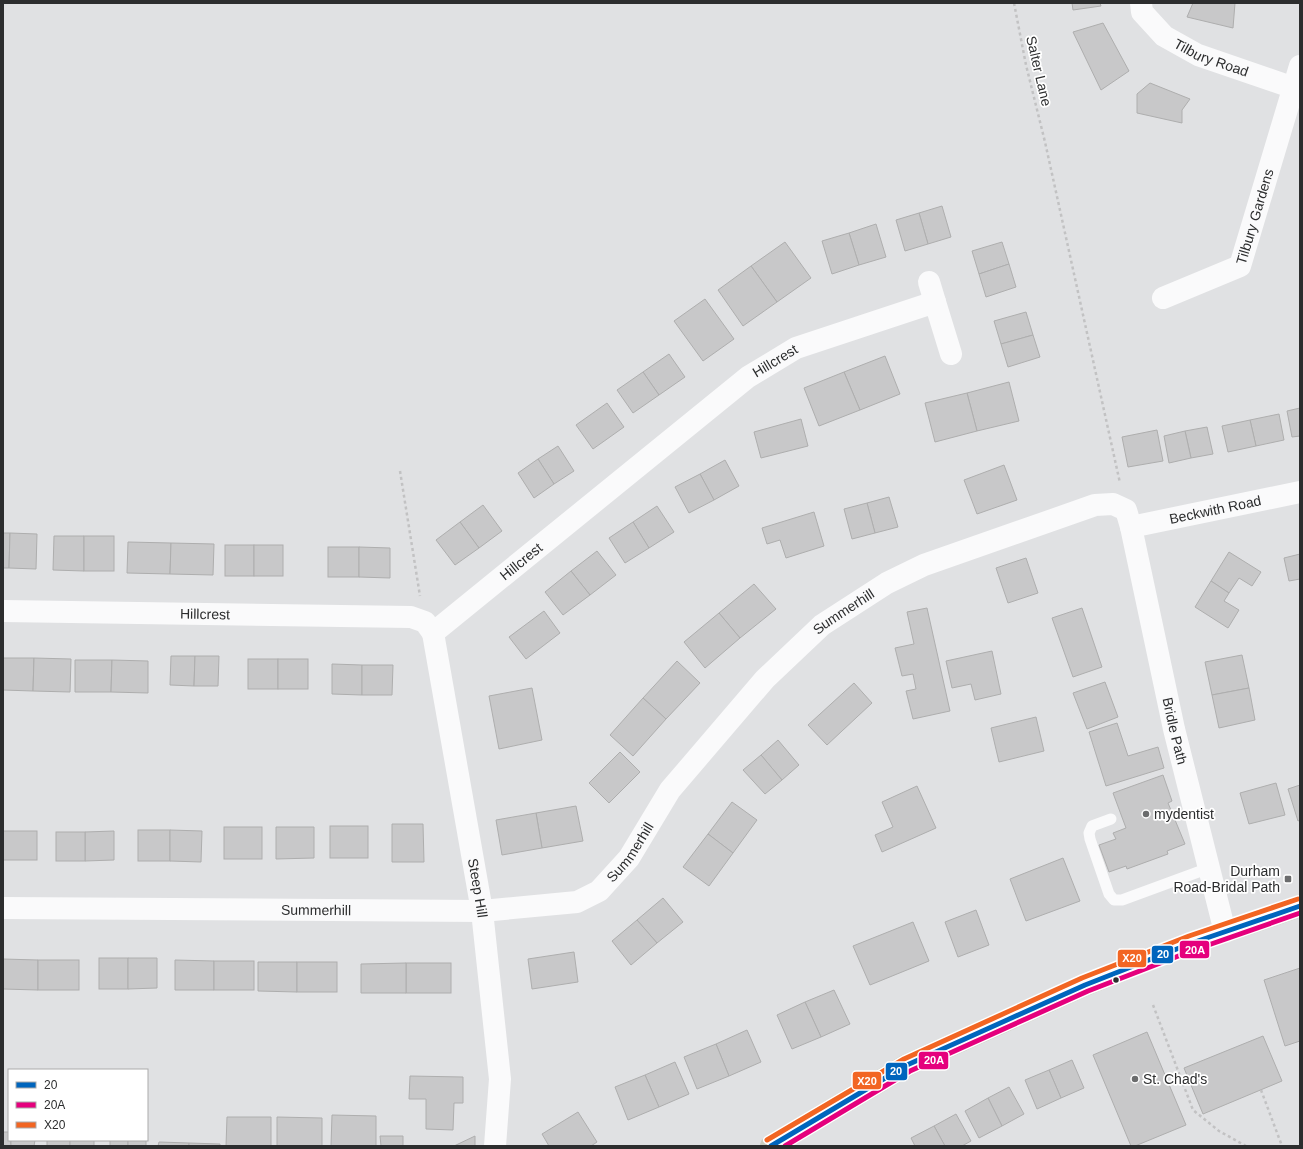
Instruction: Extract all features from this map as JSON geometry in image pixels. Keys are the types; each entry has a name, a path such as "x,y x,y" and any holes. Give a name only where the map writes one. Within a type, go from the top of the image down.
{"highway":[{"path":"771,1146 907,1065 1085,985 1185,946 1300,906"}],"street":[{"name":"Tilbury Road","path":"1141,3 1142,12 1164,36 1198,55 1297,89"},
{"path":"1297,89 1300,66"},
{"name":"Tilbury Gardens","path":"1163,298 1240,266 1297,89"},
{"name":"Hillcrest","path":"3,611 411,617 429,628 748,377 796,348 932,292 951,354"},
{"name":"Beckwith Road","path":"1128,518 1300,492"},
{"name":"Summerhill","path":"3,908 482,911 577,902 599,891 629,858 670,790 765,679 822,625 887,583 924,566 1095,505 1113,504 1128,518"},
{"name":"Bridle Path","path":"1128,518 1174,730 1225,932"},
{"name":"Steep Hill","path":"429,628 482,911 500,1079 495,1146"}],"lane":[{"path":"1111,819 1092,826 1089,833 1108,894 1114,900 1122,900 1209,868"}],"path":[{"name":"Salter Lane","path":"1014,3 1026,65 1045,142 1128,518"},
{"path":"400,471 429,628"},
{"path":"1153,1005 1193,1110 1219,1131 1246,1146"},
{"path":"1261,1090 1282,1146"}],"building":[{"path":"1072,3 1100,3 1101,6 1073,10"},
{"path":"1193,3 1235,3 1233,28 1187,17"},
{"path":"1103,23 1129,71 1101,90 1073,32"},
{"path":"1150,83 1190,99 1182,110 1182,123 1137,113 1137,94"},
{"path":"942,206 951,237 928,244 919,213"},
{"path":"919,213 928,244 905,251 896,220"},
{"path":"876,224 886,257 859,265 849,233"},
{"path":"849,233 859,265 832,274 822,241"},
{"path":"785,242 811,278 777,302 751,266"},
{"path":"1002,242 1009,264 979,274 972,251"},
{"path":"1009,264 1016,287 986,297 979,274"},
{"path":"751,266 777,302 743,326 718,290"},
{"path":"705,299 734,339 703,361 674,321"},
{"path":"1026,312 1033,335 1001,344 994,321"},
{"path":"1033,335 1040,357 1008,367 1001,344"},
{"path":"669,354 685,377 659,395 643,372"},
{"path":"885,356 900,394 860,410 844,372"},
{"path":"643,372 659,395 633,413 617,390"},
{"path":"844,372 860,410 819,426 804,388"},
{"path":"1009,382 1019,421 977,431 967,393"},
{"path":"967,393 977,431 935,442 925,403"},
{"path":"607,403 624,427 593,449 576,425"},
{"path":"1300,408 1300,436 1292,437 1287,411"},
{"path":"1279,414 1284,440 1256,446 1250,420"},
{"path":"801,419 808,446 761,458 754,432"},
{"path":"1250,420 1256,446 1228,452 1222,426"},
{"path":"1207,427 1213,454 1191,458 1185,431"},
{"path":"1157,430 1163,461 1128,467 1122,437"},
{"path":"1185,431 1191,458 1169,463 1164,436"},
{"path":"558,446 574,471 554,484 538,459"},
{"path":"538,459 554,484 534,498 518,473"},
{"path":"725,460 739,486 714,500 700,474"},
{"path":"1004,465 1017,500 977,514 964,480"},
{"path":"700,474 714,500 689,513 675,487"},
{"path":"889,497 898,527 875,533 867,503"},
{"path":"867,503 875,533 852,539 844,509"},
{"path":"483,505 502,531 479,548 460,522"},
{"path":"657,506 674,532 649,548 633,522"},
{"path":"814,512 824,546 786,558 780,540 767,544 762,528"},
{"path":"460,522 479,548 455,565 436,540"},
{"path":"633,522 649,548 625,563 609,538"},
{"path":"3,533 10,533 9,568 3,568"},
{"path":"10,533 37,534 36,569 9,568"},
{"path":"54,536 84,536 84,571 53,570"},
{"path":"84,536 114,536 114,571 84,571"},
{"path":"128,542 171,543 170,574 127,573"},
{"path":"171,543 214,544 213,575 170,574"},
{"path":"225,545 254,545 254,576 225,576"},
{"path":"254,545 283,545 283,576 254,576"},
{"path":"328,547 359,547 359,577 328,577"},
{"path":"359,547 390,548 390,578 359,577"},
{"path":"597,551 616,575 590,595 571,571"},
{"path":"1229,552 1261,572 1252,586 1239,578 1229,593 1211,581"},
{"path":"1300,554 1300,579 1289,581 1284,558"},
{"path":"1026,558 1038,593 1008,603 996,568"},
{"path":"571,571 590,595 563,615 545,592"},
{"path":"1211,581 1229,593 1224,601 1239,610 1228,628 1195,607"},
{"path":"754,584 776,609 740,638 719,613"},
{"path":"927,608 950,711 913,719 906,691 916,689 913,674 902,676 895,648 914,644 907,612"},
{"path":"1082,608 1102,667 1073,677 1052,618"},
{"path":"544,611 560,633 526,659 509,637"},
{"path":"719,613 740,638 705,668 684,642"},
{"path":"992,651 1001,694 975,700 971,684 952,688 946,661"},
{"path":"1242,655 1249,688 1212,695 1205,662"},
{"path":"171,656 195,656 194,686 170,685"},
{"path":"195,656 219,656 218,686 194,686"},
{"path":"3,658 34,658 33,691 3,690"},
{"path":"34,658 71,659 70,692 33,691"},
{"path":"248,659 278,659 278,689 248,689"},
{"path":"278,659 308,659 308,689 278,689"},
{"path":"75,660 112,660 111,692 75,692"},
{"path":"112,660 148,661 148,693 111,692"},
{"path":"677,661 700,683 666,719 643,698"},
{"path":"332,664 362,665 362,695 332,694"},
{"path":"362,665 393,665 392,695 362,695"},
{"path":"1105,682 1118,717 1087,729 1073,693"},
{"path":"854,683 872,703 827,745 808,725"},
{"path":"532,688 542,740 499,749 489,696"},
{"path":"1249,688 1255,720 1219,728 1212,695"},
{"path":"643,698 666,719 633,756 610,735"},
{"path":"1036,717 1044,751 999,762 991,728"},
{"path":"1117,723 1128,756 1158,747 1164,768 1106,786 1089,732"},
{"path":"778,740 799,765 782,780 761,755"},
{"path":"620,752 640,772 609,803 589,783"},
{"path":"761,755 782,780 765,794 743,770"},
{"name":"mydentist","path":"1163,775 1172,801 1168,803 1185,844 1167,851 1168,854 1127,869 1126,866 1109,872 1099,845 1116,839 1113,833 1126,828 1113,793"},
{"path":"1276,783 1285,815 1249,824 1240,793"},
{"path":"1300,785 1300,820 1298,821 1288,789"},
{"path":"917,786 936,828 882,852 875,835 893,827 882,802"},
{"path":"732,802 757,820 733,853 708,834"},
{"path":"576,806 583,841 542,848 536,813"},
{"path":"536,813 542,848 502,855 496,820"},
{"path":"392,824 423,824 424,862 392,862"},
{"path":"330,826 368,826 368,858 330,858"},
{"path":"224,827 262,827 262,859 224,859"},
{"path":"276,827 314,827 314,858 276,859"},
{"path":"138,830 170,830 170,861 138,861"},
{"path":"170,830 202,831 201,862 170,861"},
{"path":"3,831 37,831 37,860 3,860"},
{"path":"114,831 114,860 85,861 85,832"},
{"path":"56,832 85,832 85,861 56,861"},
{"path":"708,834 733,853 709,886 683,867"},
{"path":"1063,858 1080,901 1026,921 1010,879"},
{"path":"663,898 683,922 657,943 637,920"},
{"path":"976,910 989,945 958,957 945,922"},
{"path":"637,920 657,943 631,965 612,941"},
{"path":"913,922 929,961 870,985 853,946"},
{"path":"574,952 578,982 532,989 528,959"},
{"path":"99,958 128,958 128,989 99,989"},
{"path":"128,958 157,958 157,988 128,989"},
{"path":"3,959 38,960 38,990 3,989"},
{"path":"38,960 79,960 79,990 38,990"},
{"path":"175,960 214,961 214,990 175,990"},
{"path":"214,961 254,961 254,990 214,990"},
{"path":"258,962 297,962 297,992 258,991"},
{"path":"297,962 337,962 337,992 297,992"},
{"path":"406,963 451,963 451,993 406,993"},
{"path":"406,963 406,993 361,993 361,964"},
{"path":"1300,968 1300,1041 1285,1046 1264,980"},
{"path":"834,990 850,1024 821,1037 805,1002"},
{"path":"805,1002 821,1037 792,1049 777,1015"},
{"path":"747,1030 761,1062 729,1076 716,1044"},
{"name":"St. Chad's","path":"1147,1032 1186,1125 1135,1146 1131,1146 1093,1055"},
{"path":"1263,1036 1282,1081 1203,1114 1184,1068"},
{"path":"716,1044 729,1076 697,1089 684,1057"},
{"path":"1072,1060 1084,1088 1061,1098 1049,1070"},
{"path":"675,1062 689,1094 659,1107 645,1075"},
{"path":"1049,1070 1061,1098 1037,1109 1025,1080"},
{"path":"645,1075 659,1107 628,1120 615,1087"},
{"path":"410,1076 463,1077 463,1103 454,1103 453,1130 426,1129 426,1099 409,1099"},
{"path":"1009,1087 1024,1114 1002,1126 988,1098"},
{"path":"988,1098 1002,1126 979,1138 965,1111"},
{"path":"578,1112 597,1142 591,1146 549,1146 542,1134"},
{"path":"956,1114 971,1141 962,1146 945,1146 934,1126"},
{"path":"332,1115 376,1116 376,1146 331,1146"},
{"path":"227,1117 271,1117 271,1146 226,1146"},
{"path":"277,1117 322,1118 322,1146 277,1146"},
{"path":"934,1126 945,1146 915,1146 911,1138"},
{"path":"3,1132 8,1132 8,1141 10,1141 11,1146 3,1146"},
{"path":"380,1136 403,1136 403,1146 381,1146"},
{"path":"475,1136 475,1146 454,1146"},
{"path":"11,1141 35,1141 34,1146 11,1146"},
{"path":"47,1141 70,1141 70,1146 47,1146"},
{"path":"70,1141 94,1141 94,1146 70,1146"},
{"path":"110,1141 128,1141 128,1146 110,1146"},
{"path":"128,1141 146,1141 146,1146 128,1146"},
{"path":"159,1142 189,1143 189,1146 158,1146"},
{"path":"189,1143 220,1144 220,1146 189,1146"}],"transit line":[{"name":"X20","path":"767,1140 904,1059 1082,978 1189,936 1298,899"},
{"name":"20","path":"771,1146 907,1065 1085,985 1192,943 1300,906"},
{"name":"20A","path":"785,1146 910,1071 1088,991 1194,950 1300,913"}],"place":[{"name":"mydentist","path":"1146,814"},
{"name":"Durham Road-Bridal Path","path":"1288,879"},
{"name":"St. Chad's","path":"1135,1079"}]}
